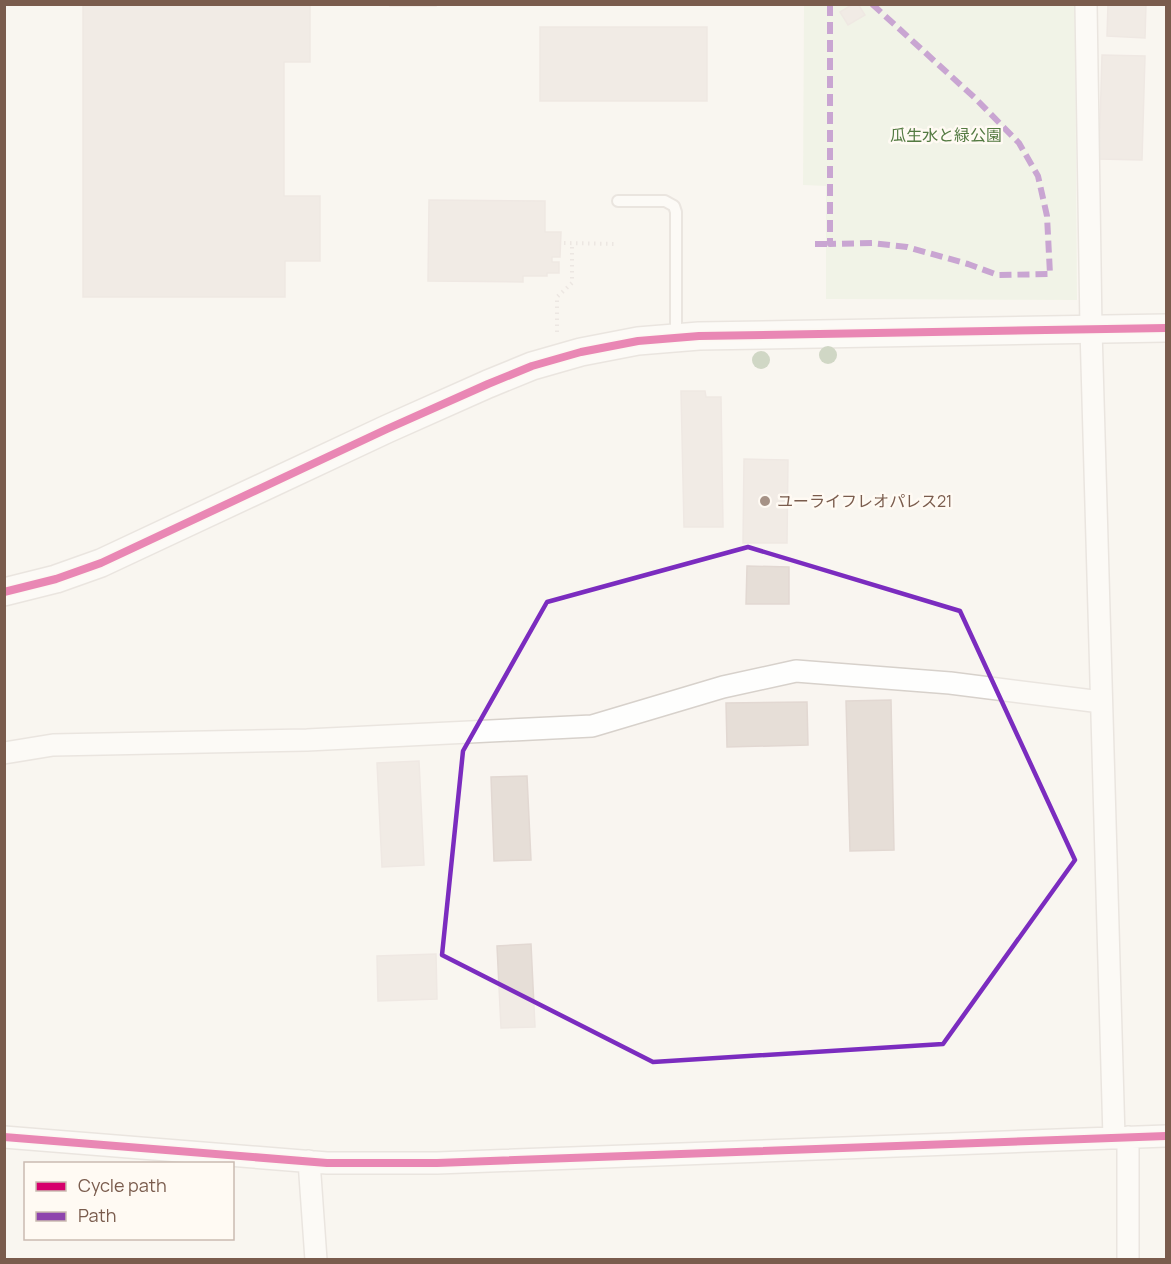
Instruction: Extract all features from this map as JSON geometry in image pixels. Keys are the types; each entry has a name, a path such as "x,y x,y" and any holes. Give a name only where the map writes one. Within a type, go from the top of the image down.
{"street":[{"path":"1086,4 1091,329 1101,702 1128,1260"},
{"path":"4,592 56,579 101,563 499,379 532,366 581,352 638,341 699,336 1167,328"},
{"path":"4,753 53,745 307,740 592,726 723,687 796,671 950,683 1101,702"},
{"path":"4,1137 327,1163 437,1163 1167,1136"},
{"path":"309,1161 316,1260"}],"lane":[{"path":"618,201 665,201 674,206 676,212 676,338"}],"path":[{"path":"564,243 618,244"},
{"path":"557,359 557,297 572,282 572,243"}],"highlighted area":[{"path":"748,547 960,611 1075,860 943,1044 653,1062 442,955 463,751 547,602"}],"green space":[{"name":"瓜生水と緑公園","path":"804,5 1075,5 1077,300 826,299 826,186 803,185"}],"building":[{"path":"83,4 310,4 310,62 284,62 284,196 320,196 320,261 285,261 285,297 83,297"},
{"path":"390,4 436,4 436,6 390,6"},
{"path":"853,4 858,4 865,15 848,25 840,12"},
{"path":"1108,4 1146,4 1145,38 1107,36"},
{"path":"540,27 707,27 707,101 540,101"},
{"path":"1102,55 1145,56 1142,160 1099,159"},
{"path":"429,200 545,201 545,232 561,232 560,257 552,257 552,262 559,262 559,273 547,273 547,276 523,276 523,282 428,281"},
{"path":"681,391 705,391 706,397 721,397 723,527 684,527"},
{"name":"ユーライフレオパレス21","path":"744,459 788,460 787,543 743,543"},
{"path":"747,566 789,567 789,604 746,604"},
{"path":"891,700 894,850 850,851 846,701"},
{"path":"807,702 808,745 727,747 726,703"},
{"path":"419,761 424,865 382,867 377,763"},
{"path":"527,776 531,860 494,861 491,777"},
{"path":"531,944 535,1027 501,1028 497,946"},
{"path":"436,954 437,999 378,1001 377,956"}],"marked path":[{"path":"830,4 830,244 872,243 907,247 998,275 1050,274 1047,216 1038,176 1019,143 975,98 872,4"},
{"path":"815,244 830,244"}],"cycle path":[{"path":"4,592 56,579 101,563 488,384 532,366 581,352 638,341 699,336 1166,328"},
{"path":"4,1137 327,1163 437,1163 1166,1136"}],"place":[{"name":"ユーライフレオパレス21","path":"765,501"}]}
